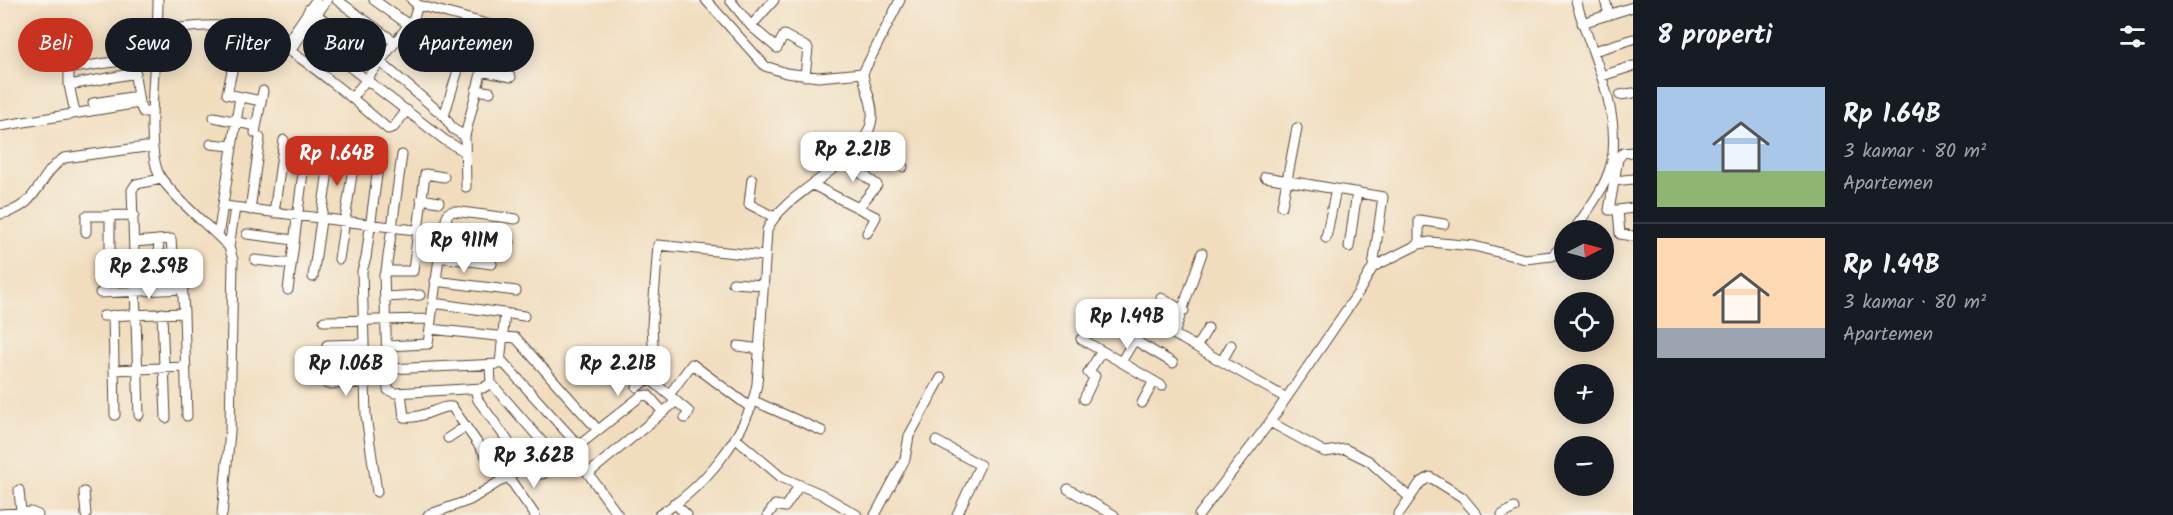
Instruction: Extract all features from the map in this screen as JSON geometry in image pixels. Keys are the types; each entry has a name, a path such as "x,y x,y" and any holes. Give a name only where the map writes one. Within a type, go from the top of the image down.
{"street":[{"path":"158,0 159,18"},
{"path":"310,18 316,0"},
{"path":"291,43 313,12 327,0"},
{"path":"337,0 395,42"},
{"path":"374,0 398,18"},
{"path":"706,0 714,12 765,66 818,77 863,73"},
{"path":"714,12 728,0 777,48 784,35 808,48 805,76"},
{"path":"752,26 774,0"},
{"path":"658,515 715,466 735,438 752,405 760,349 766,230 774,217 843,160 867,134 872,112 863,73 900,0"},
{"path":"1576,0 1608,98 1614,154 1591,206 1581,220"},
{"path":"1605,0 1609,15"},
{"path":"413,18 415,3 467,18"},
{"path":"1582,23 1633,7"},
{"path":"313,12 321,18"},
{"path":"291,44 303,31"},
{"path":"1594,51 1633,39"},
{"path":"386,54 398,40"},
{"path":"291,52 352,98 388,129 394,127 407,110"},
{"path":"77,112 69,85 69,71 127,60 133,62 138,99 143,112 152,112"},
{"path":"1602,76 1633,66"},
{"path":"386,67 444,116 453,129 465,136"},
{"path":"155,72 152,112 153,146 154,160 161,178 229,247"},
{"path":"231,72 227,92 240,97 262,96 250,210"},
{"path":"355,72 464,152"},
{"path":"352,98 373,72"},
{"path":"444,116 456,72"},
{"path":"466,188 468,175 464,152 465,136 480,72"},
{"path":"490,72 511,77"},
{"path":"69,85 136,73"},
{"path":"476,90 490,92"},
{"path":"1620,95 1633,93"},
{"path":"218,236 240,97"},
{"path":"0,126 138,99"},
{"path":"214,117 235,122 257,132"},
{"path":"1282,206 1297,128"},
{"path":"867,134 903,167"},
{"path":"274,213 284,140"},
{"path":"210,144 232,146"},
{"path":"0,214 13,212 25,203 41,188 56,163 64,158 153,146"},
{"path":"288,290 306,149"},
{"path":"313,277 331,149"},
{"path":"377,492 366,416 362,271 380,152"},
{"path":"1633,152 1620,156 1609,210 1633,208"},
{"path":"339,259 355,155"},
{"path":"402,155 386,271 388,390 392,393 401,393 475,389 487,387 491,383"},
{"path":"843,160 877,184 859,207"},
{"path":"386,271 416,271 417,231 425,170 444,177"},
{"path":"1199,515 1270,422 1358,293 1373,267 1383,197 1265,177"},
{"path":"139,415 134,186 161,178"},
{"path":"752,178 749,204 774,217"},
{"path":"1614,181 1633,179"},
{"path":"813,185 859,207 876,218 867,232"},
{"path":"1326,238 1336,189"},
{"path":"1349,247 1357,192"},
{"path":"421,199 439,202"},
{"path":"224,206 510,242"},
{"path":"222,515 229,463 231,422 233,268 229,247 235,208"},
{"path":"1618,210 1620,234 1633,236"},
{"path":"387,346 428,344 445,216 453,211 516,219"},
{"path":"110,215 110,267 182,267 187,416"},
{"path":"86,232 86,216 134,215"},
{"path":"1419,244 1419,220 1444,224"},
{"path":"247,234 294,240"},
{"path":"158,240 160,266"},
{"path":"134,242 171,240 173,266"},
{"path":"1373,267 1419,244 1440,242 1474,246 1525,259 1554,254"},
{"path":"637,387 649,378 655,360 652,325 658,245 765,256"},
{"path":"1174,334 1203,253"},
{"path":"439,257 492,264"},
{"path":"255,260 291,264"},
{"path":"435,281 516,291"},
{"path":"733,283 764,285"},
{"path":"100,294 183,289"},
{"path":"385,297 420,296"},
{"path":"1161,298 1184,311"},
{"path":"432,303 524,316"},
{"path":"162,313 166,418"},
{"path":"103,316 184,313"},
{"path":"388,369 500,364 505,313"},
{"path":"113,315 115,415"},
{"path":"1094,316 1173,363"},
{"path":"324,321 386,319 430,324 520,341 598,430"},
{"path":"1121,362 1147,319 1286,398"},
{"path":"1197,346 1208,328"},
{"path":"1081,339 1158,383 1142,403"},
{"path":"327,345 364,344"},
{"path":"1222,361 1231,345"},
{"path":"738,346 760,349"},
{"path":"1084,399 1095,376 1088,373 1102,351"},
{"path":"501,360 575,448 618,515"},
{"path":"669,394 692,364 752,405 822,431"},
{"path":"490,365 491,383 559,461"},
{"path":"114,370 186,368"},
{"path":"325,369 364,368"},
{"path":"649,378 689,412 685,418"},
{"path":"875,515 905,459 909,436 941,378"},
{"path":"327,384 365,383"},
{"path":"475,389 478,400 508,441"},
{"path":"401,393 404,417 428,415 449,405 497,471"},
{"path":"428,515 470,500 509,478 530,461 540,475 641,396 648,395 663,412"},
{"path":"589,473 673,404"},
{"path":"1270,422 1325,452 1345,449 1369,461 1410,498"},
{"path":"448,438 466,426"},
{"path":"735,438 781,477 821,494 857,515"},
{"path":"936,441 980,465 957,515"},
{"path":"1398,515 1420,483 1430,477 1462,497 1477,515"},
{"path":"509,478 535,515"},
{"path":"768,515 775,505 785,507 799,486"},
{"path":"1068,489 1114,515"},
{"path":"19,490 21,512"},
{"path":"84,492 86,515"},
{"path":"674,503 687,515"},
{"path":"1503,515 1514,508"},
{"path":"0,514 21,512 38,515"}]}
